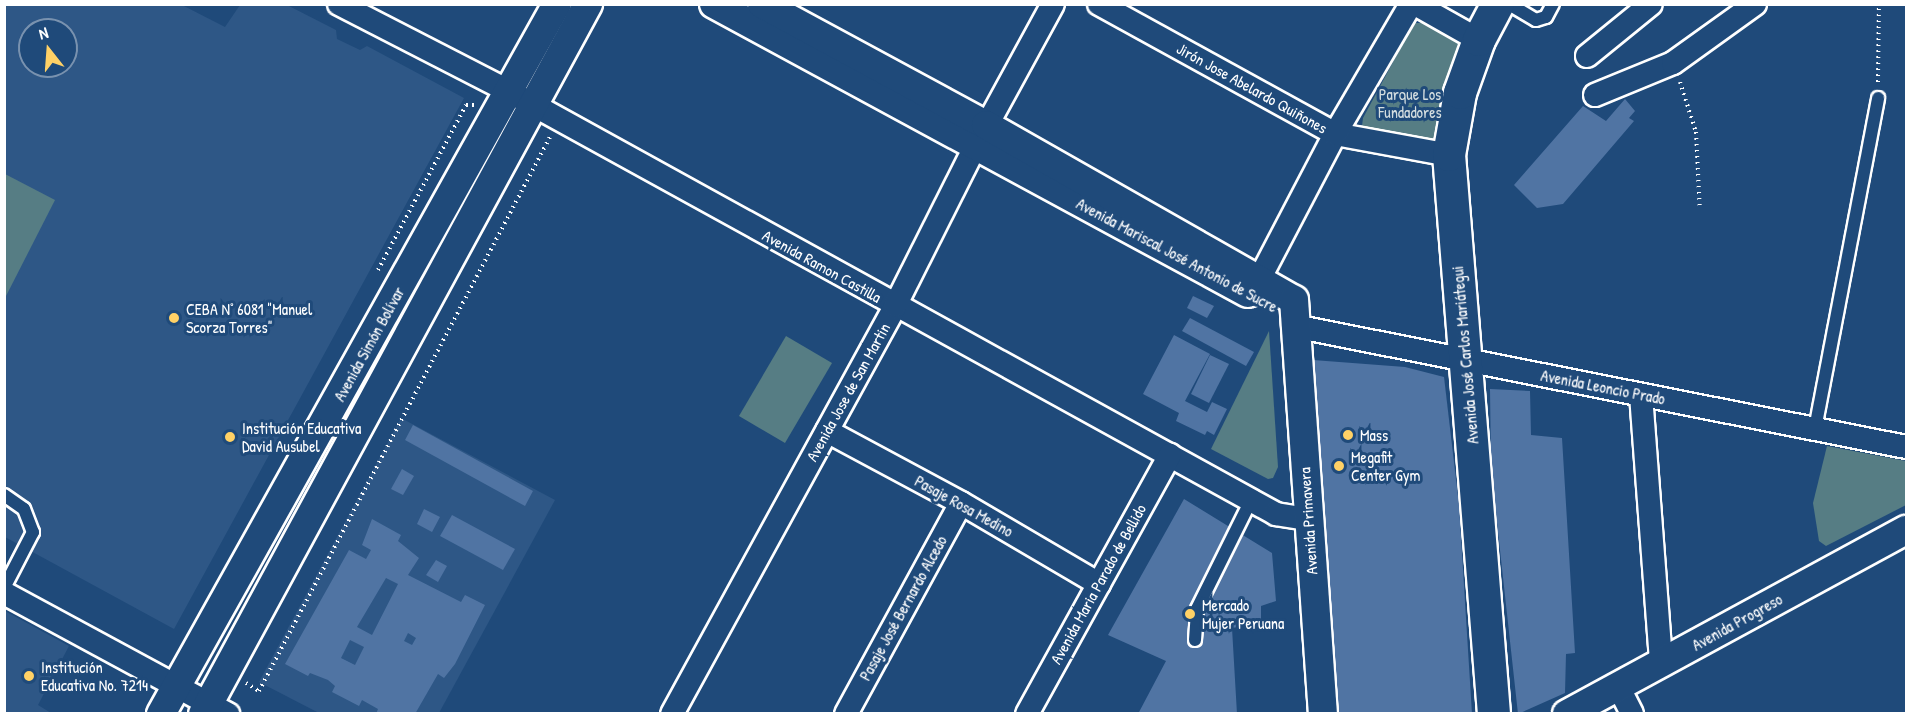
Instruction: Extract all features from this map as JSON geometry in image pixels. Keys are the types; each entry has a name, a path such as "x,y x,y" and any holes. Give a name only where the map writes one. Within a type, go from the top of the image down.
{"main road":[{"name":"Avenida José Carlos Mariátegui","path":"1494,714 1449,155 1460,93 1479,40 1498,4"}],"street":[{"name":"Avenida Ramon Castilla","path":"339,4 510,92 1276,514 1307,519"},
{"name":"Avenida Simón Bolívar","path":"161,714 510,92 557,4"},
{"name":"Avenida Simón Bolívar","path":"213,710 334,474 588,4"},
{"name":"Avenida Mariscal José Antonio de Sucre","path":"714,4 980,136 1256,286 1299,327"},
{"name":"Avenida Mariscal José Antonio de Sucre","path":"762,4 980,136"},
{"name":"Avenida Jose de San Martin","path":"672,714 896,306 980,136 1053,4"},
{"name":"Jirón Jose Abelardo Quiñones","path":"1098,4 1335,134 1449,155"},
{"path":"1256,286 1335,134 1413,4 1479,40"},
{"path":"1587,56 1651,4"},
{"path":"1595,95 1673,63 1755,4"},
{"name":"Avenida Leoncio Prado","path":"1299,327 1906,447"},
{"name":"Avenida Primavera","path":"1299,327 1307,519 1323,714"},
{"path":"1641,395 1661,664"},
{"name":"Pasaje Rosa Medino","path":"827,431 961,503 1099,584"},
{"name":"Avenida Maria Parado de Bellido","path":"1027,714 1170,455"},
{"path":"304,459 334,474"},
{"name":"Pasaje José Bernardo Alcedo","path":"846,714 961,503"},
{"name":"Avenida Progreso","path":"1567,714 1906,530"},
{"path":"4,593 177,686 213,710"},
{"path":"1618,687 1632,714"}],"lane":[{"path":"1509,4 1536,20 1546,17 1553,4"},
{"path":"1815,429 1878,98"},
{"path":"4,495 24,509 33,532 4,588"},
{"path":"1195,640 1197,609 1251,500"}],"path":[{"path":"1878,98 1879,4"},
{"path":"1673,63 1696,132 1700,210"}],"shaded area":[{"name":"CEBA N° 6081 \"Manuel Scorza Torres\"","path":"4,5 182,5 225,27 240,5 287,5 336,30 337,39 360,50 367,46 464,98 174,629 5,537"},
{"path":"401,418 555,500 439,713 319,713 259,682"},
{"name":"Institución Educativa No. 7214","path":"5,611 69,646 38,705 51,713 5,713"}],"green space":[{"name":"Parque Los Fundadores","path":"1414,23 1428,23 1459,39 1438,143 1369,133 1362,126 1363,118"},
{"path":"5,174 55,200 5,298"},
{"path":"1269,331 1278,467 1273,478 1268,479 1211,449"},
{"path":"786,336 832,363 785,443 739,416"},
{"path":"1827,446 1906,461 1906,505 1826,546 1819,541 1813,503"}],"building":[{"path":"1625,99 1635,111 1629,118 1634,121 1563,204 1537,208 1514,185 1583,106 1606,121"},
{"path":"1193,296 1214,306 1207,318 1187,308"},
{"path":"1190,318 1254,352 1246,366 1182,331"},
{"path":"1174,335 1210,354 1185,401 1207,412 1212,402 1227,409 1214,435 1207,431 1205,435 1176,421 1179,413 1143,394"},
{"path":"1210,355 1229,364 1209,403 1191,394"},
{"path":"1313,360 1405,367 1444,377 1459,505 1472,714 1338,714 1313,423"},
{"path":"1490,389 1530,391 1531,435 1562,438 1575,653 1566,654 1565,693 1518,714 1491,468"},
{"path":"413,425 533,491 525,506 405,440"},
{"path":"402,469 414,476 403,495 391,489"},
{"name":"Mercado Mujer Peruana","path":"1184,499 1272,553 1276,601 1261,606 1261,623 1232,628 1237,714 1138,714 1166,661 1108,635"},
{"path":"424,509 440,517 432,532 417,524"},
{"path":"452,515 515,549 503,570 440,536"},
{"path":"372,519 401,535 398,541 419,558 408,575 461,602 465,595 485,605 455,664 444,678 438,674 415,714 376,714 378,709 362,700 359,706 332,692 335,686 328,680 310,673 308,676 285,664 349,550 366,559 371,550 362,545","holes":["386,578 398,584 372,635 357,627","408,633 416,638 412,645 404,641","350,640 364,647 355,665 341,658"]},
{"path":"436,560 447,566 438,582 426,575"}],"place":[{"name":"CEBA N° 6081 \"Manuel Scorza Torres\"","path":"174,318"},
{"name":"Mass","path":"1348,435"},
{"name":"Institución Educativa David Ausubel","path":"230,437"},
{"name":"Megafit Center Gym","path":"1339,466"},
{"name":"Mercado Mujer Peruana","path":"1190,614"},
{"name":"Institución Educativa No. 7214","path":"29,676"}]}
